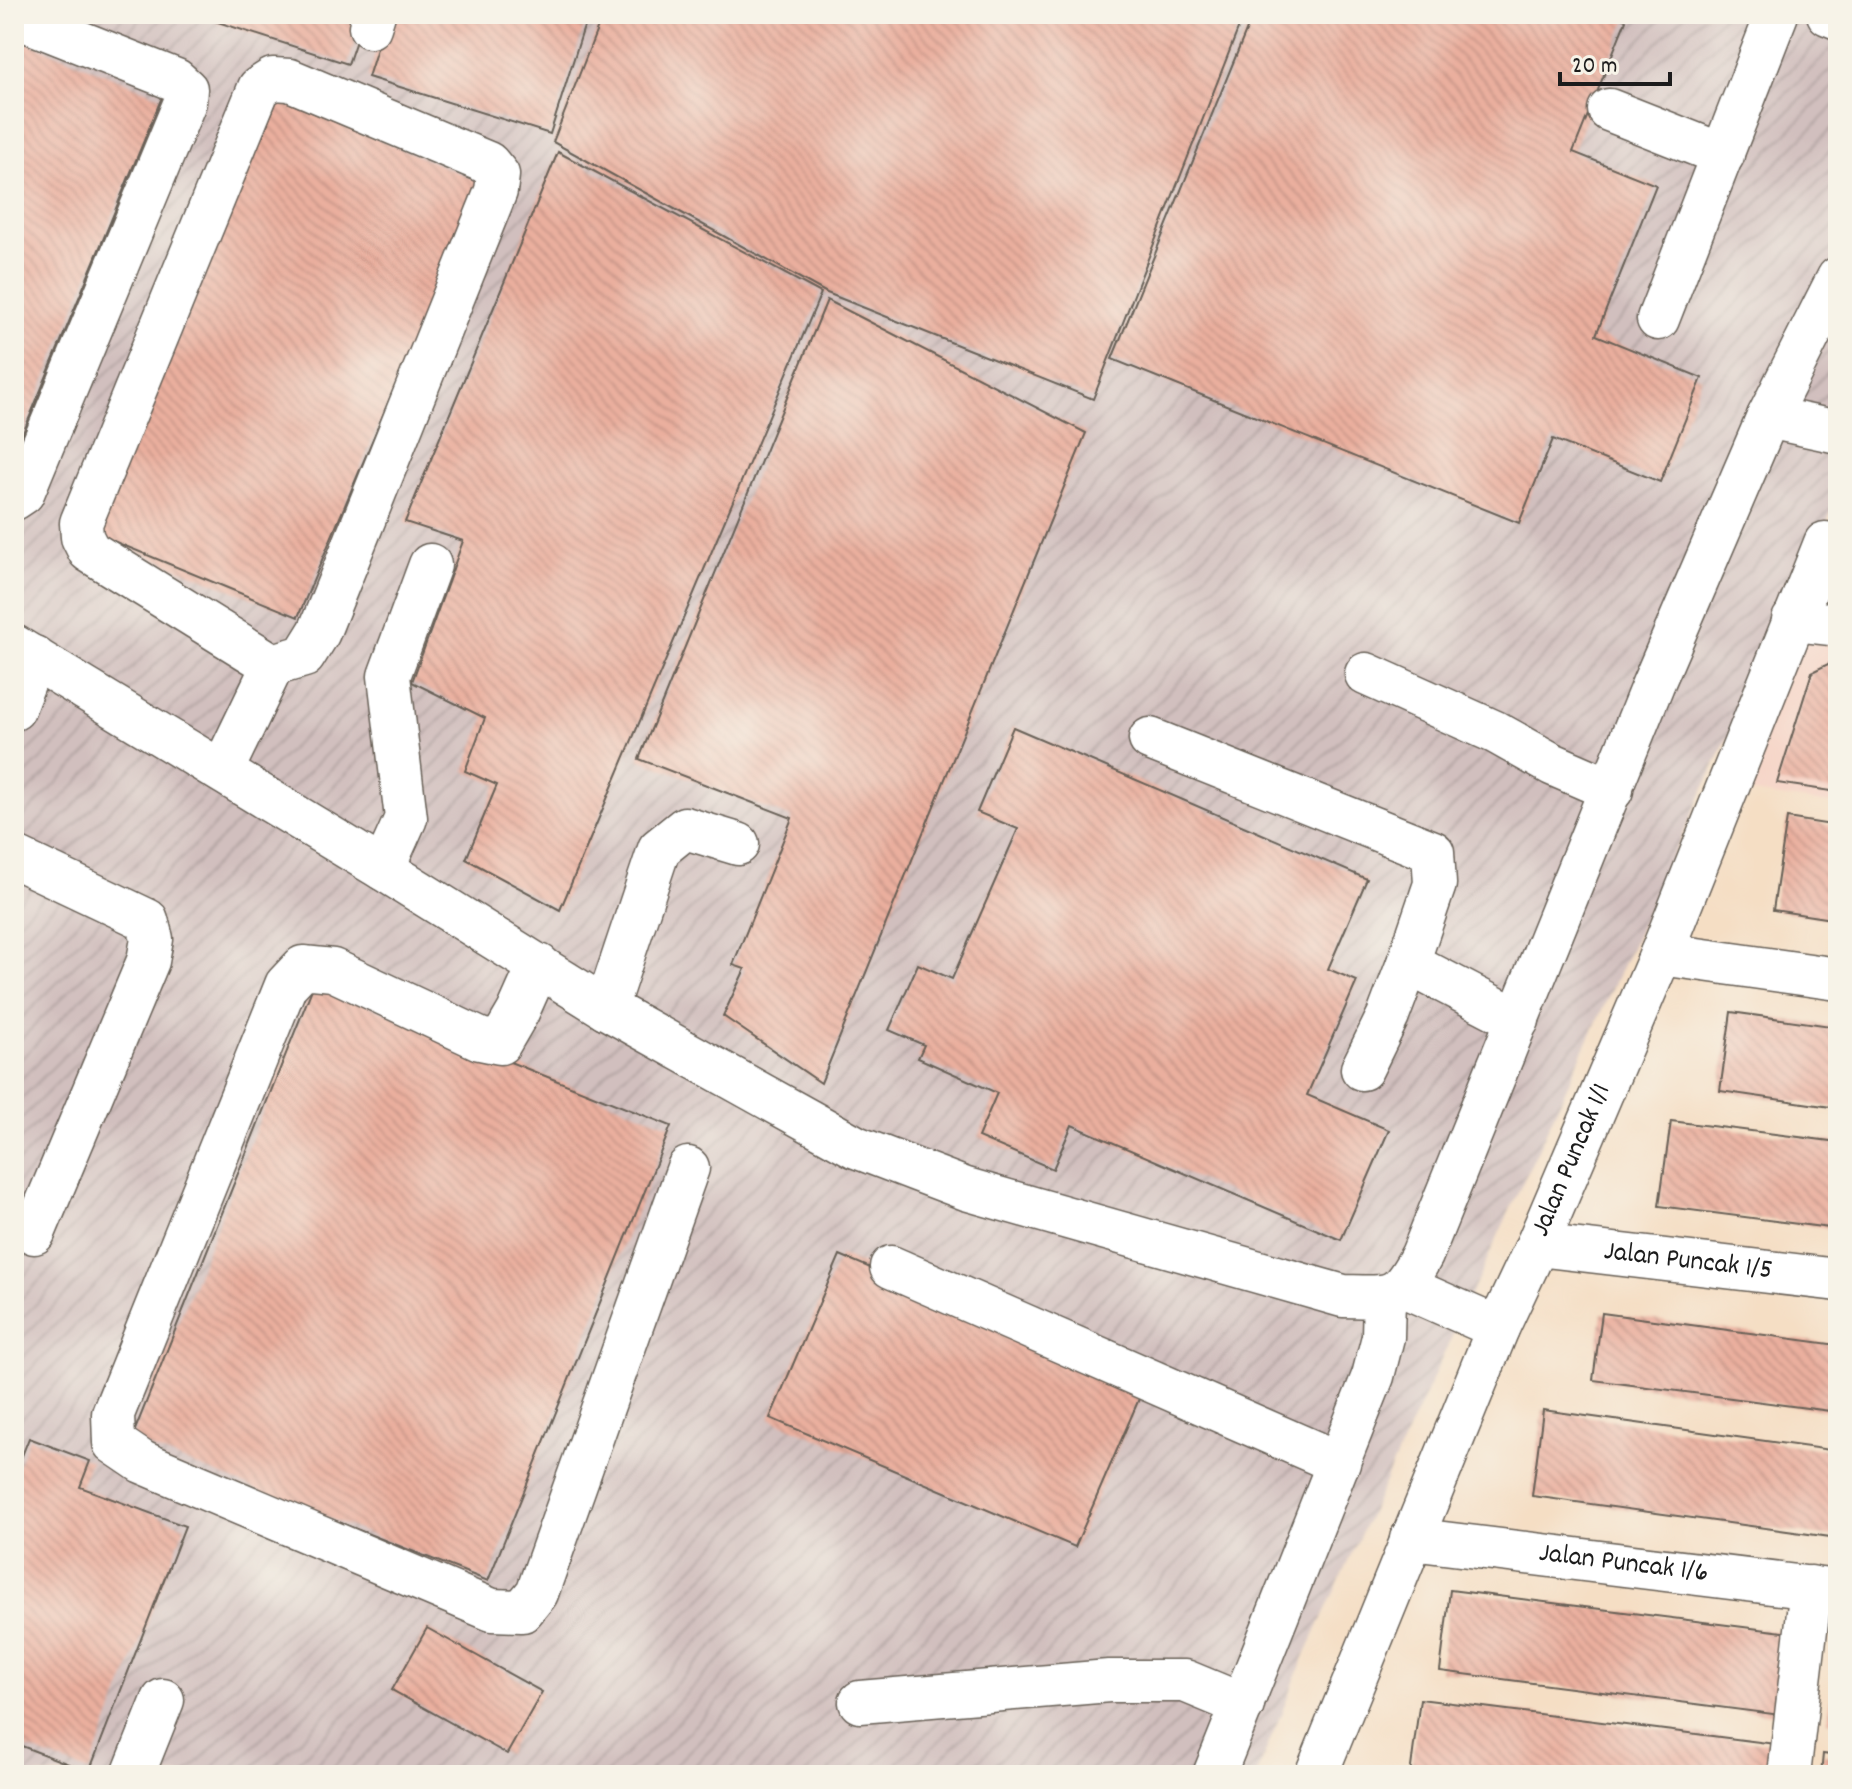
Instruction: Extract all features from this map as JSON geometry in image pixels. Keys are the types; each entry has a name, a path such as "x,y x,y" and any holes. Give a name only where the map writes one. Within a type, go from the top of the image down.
{"street":[{"path":"1658,319 1777,14"},
{"path":"1828,14 1838,18"},
{"path":"14,16 176,80 186,89 185,102 23,493 14,499"},
{"path":"222,771 273,665 304,656 319,632 496,191 498,175 488,163 474,157 290,80 273,79 259,88 81,523 82,537 89,551 273,665"},
{"path":"1609,110 1723,155"},
{"path":"1214,1775 1373,1376 1394,1292 1422,1255 1653,684 1768,417 1836,285"},
{"path":"1768,417 1838,432"},
{"name":"Jalan Puncak 1/1","path":"1316,1775 1498,1328 1537,1245 1661,954 1793,620 1831,544"},
{"path":"383,869 406,818 389,676 430,565"},
{"path":"1793,620 1838,625"},
{"path":"14,709 24,651 606,1008 856,1147 966,1189 1343,1296 1394,1292 1498,1328"},
{"path":"1366,674 1495,732 1552,764 1612,790"},
{"path":"1150,739 1433,852 1435,884 1388,1016 1362,1069"},
{"path":"606,1008 659,849 685,828 738,844"},
{"path":"14,857 147,920 152,939 148,961 34,1233"},
{"path":"1661,954 1838,979"},
{"path":"1408,963 1518,1020"},
{"path":"539,965 500,1043 480,1039 333,970 303,967 286,985 113,1414 114,1443 142,1462 492,1610 522,1611 537,1593 688,1168"},
{"name":"Jalan Puncak 1/5","path":"1537,1245 1838,1280"},
{"path":"891,1267 1339,1463"},
{"name":"Jalan Puncak 1/6","path":"1411,1539 1824,1589"},
{"path":"1789,1775 1824,1589"},
{"path":"860,1702 1109,1681 1185,1681 1243,1705"},
{"path":"133,1775 163,1700"}],"shaded area":[{"path":"14,14 1838,14 1838,498 1305,1655 1256,1775 14,1775"},
{"path":"1802,633 1838,637 1838,805 1739,791"}],"building":[{"path":"193,14 365,14 348,64"},
{"path":"388,14 588,14 550,134 368,77"},
{"path":"603,14 1244,14 1093,399 827,293 553,142"},
{"path":"1253,14 1612,14 1626,20 1573,152 1656,185 1596,335 1702,378 1660,482 1553,439 1519,523 1112,359"},
{"path":"14,37 162,97 14,455"},
{"path":"278,98 481,182 298,617 96,534"},
{"path":"558,152 821,293 560,910 466,859 497,785 465,771 485,718 412,682 463,541 405,522"},
{"path":"827,300 1086,433 821,1083 723,1016 745,969 733,965 792,818 639,759"},
{"path":"1838,659 1838,792 1777,783 1812,672"},
{"path":"1013,727 1367,879 1328,969 1357,981 1307,1095 1389,1130 1341,1240 1072,1125 1053,1169 978,1137 997,1093 918,1058 924,1045 889,1030 918,964 952,979 1018,829 977,812"},
{"path":"1787,818 1838,826 1838,920 1773,910"},
{"path":"314,984 671,1126 488,1581 131,1440"},
{"path":"1731,1012 1838,1027 1838,1108 1720,1091"},
{"path":"1671,1121 1838,1142 1838,1229 1659,1206"},
{"path":"840,1255 1145,1385 1075,1547 770,1418"},
{"path":"1602,1313 1838,1345 1838,1412 1593,1380"},
{"path":"1543,1410 1838,1451 1838,1538 1532,1496"},
{"path":"29,1438 90,1461 80,1487 185,1526 89,1772 14,1743 14,1476"},
{"path":"1450,1590 1799,1634 1788,1716 1440,1671"},
{"path":"427,1628 542,1692 507,1754 392,1690"},
{"path":"1838,1658 1838,1722 1828,1721"},
{"path":"1420,1699 1791,1746 1787,1775 1410,1775"},
{"path":"1823,1754 1838,1756 1838,1775 1821,1775"}]}
